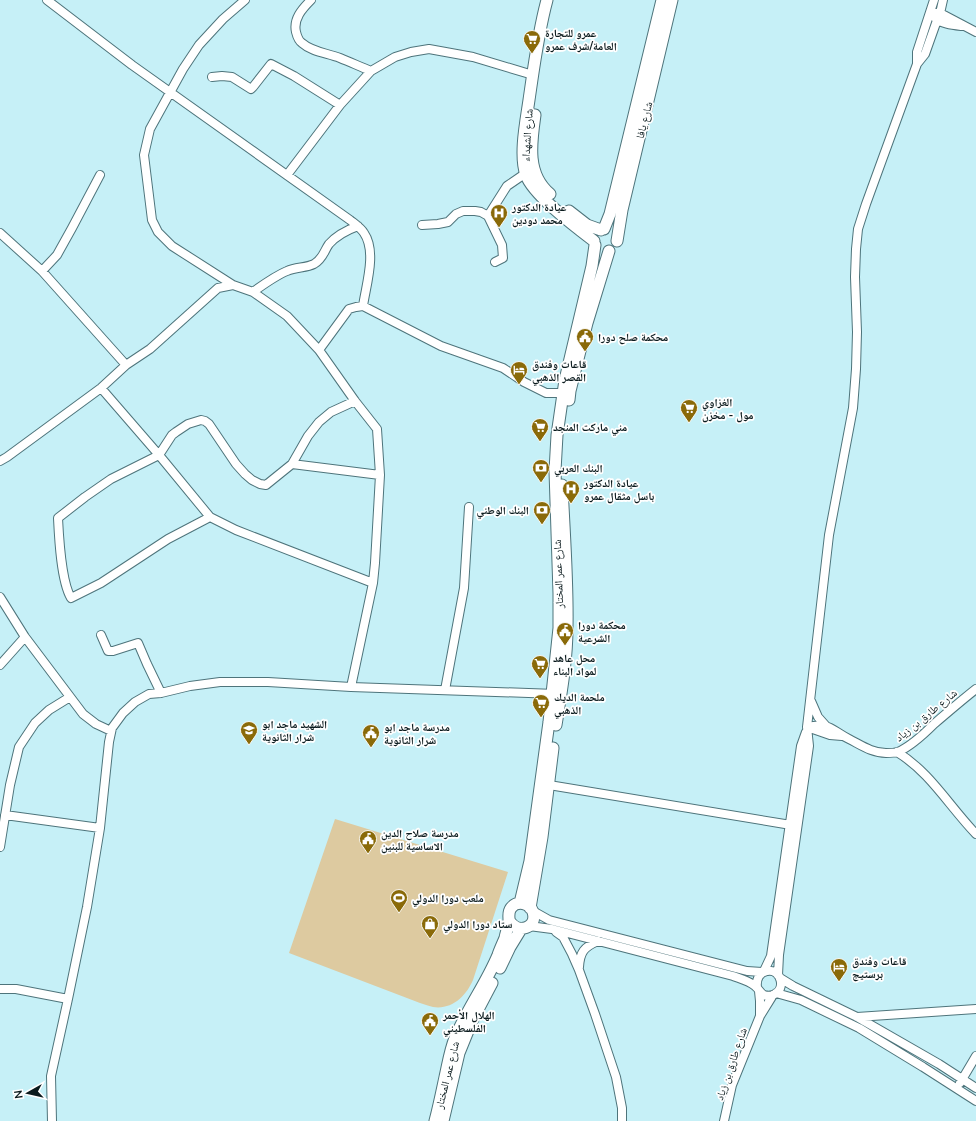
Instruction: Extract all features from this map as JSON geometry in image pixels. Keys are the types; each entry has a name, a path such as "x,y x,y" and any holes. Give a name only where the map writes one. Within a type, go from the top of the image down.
{"main road":[{"name":"شارع الشهداء","path":"547,0 526,123 523,153 526,176 546,200 594,243"},
{"name":"شارع الشهداء","path":"553,0 545,41 534,123 532,162 535,174 545,190 587,225 602,229"},
{"name":"شارع يافا","path":"602,229 610,214 662,0"},
{"name":"شارع يافا","path":"617,241 622,210 672,0"},
{"path":"602,229 611,230 617,241 614,248 609,251 599,250 594,243 595,234 602,229"},
{"name":"شارع عمر المختار","path":"556,695 559,628 555,501 557,435 564,380 592,266 594,243"},
{"name":"شارع عمر المختار","path":"528,908 556,695 567,630 566,558 561,477 565,426 570,391 587,323 609,251"},
{"path":"513,906 528,908 533,919 525,928 514,927 509,920 510,909 513,906"},
{"name":"شارع عمر المختار","path":"435,1121 455,1039 496,960 509,920"},
{"name":"شارع عمر المختار","path":"443,1121 459,1053 465,1037 510,947 525,928"}],"street":[{"path":"47,0 132,65 288,175 364,231 369,241 371,252 363,306"},
{"path":"245,0 198,44 150,129 144,155 152,220 158,232 172,246 233,285 253,292 287,316 319,350 377,429 380,475 375,563 351,687"},
{"path":"311,0 301,11 296,20 296,30 302,43 320,52 340,58 371,72"},
{"path":"760,1016 781,987 782,982 779,976 778,955 794,826 801,746 807,727 829,535 853,408 856,369 857,332 855,277 858,229 917,64 918,52 934,0"},
{"path":"917,64 925,54 939,16 943,0"},
{"path":"930,14 939,16 976,32"},
{"path":"288,175 340,105 371,72 395,57 411,52 429,49 473,57 533,75"},
{"path":"212,77 232,77 251,88 271,64 294,76 340,105"},
{"path":"488,216 507,186 526,173"},
{"path":"42,271 56,255 80,214 100,175"},
{"path":"422,225 448,222 456,214 462,211 478,211 488,216 502,245 503,258 495,262"},
{"path":"253,292 274,277 288,270 315,263 323,256 328,245 338,236 347,230 358,226"},
{"path":"0,233 42,271 126,365"},
{"path":"0,461 101,388 126,365 150,349 218,288 233,285"},
{"path":"319,350 349,309 363,306 441,346 503,368 524,382 546,393 562,393"},
{"path":"101,388 159,454 210,517 236,530 372,583"},
{"path":"210,517 168,539 101,583 71,598 68,593 63,570 58,518 85,497 112,479 159,454 172,435 188,424 203,420 209,424 242,471 248,477 264,485 269,483 292,464 308,436 319,422 331,412 355,401"},
{"path":"292,464 380,475"},
{"path":"445,690 464,588 469,508"},
{"path":"0,597 25,637 83,714 96,724 111,731"},
{"path":"101,635 108,651 114,651 138,643 161,693"},
{"path":"0,665 25,637"},
{"path":"52,1121 51,1076 87,907 100,828 111,731 123,713 135,702 149,694 220,682 268,682 351,687 556,695"},
{"name":"شارع طارق بن زياد","path":"825,730 834,729 843,736 876,752 887,754 897,752 918,738 976,688"},
{"path":"0,846 19,747 35,723 49,710 70,697"},
{"path":"810,700 825,730"},
{"path":"807,727 818,725 825,730"},
{"path":"760,1016 760,1001 757,979 763,972 771,956 809,746 807,727"},
{"path":"809,746 813,740 825,730"},
{"path":"897,752 918,766 976,834"},
{"path":"545,784 794,826"},
{"path":"5,815 100,828"},
{"path":"528,908 549,920 747,972 763,972 770,970 793,986 857,1017 939,1064 976,1088"},
{"path":"525,928 554,930 733,976 745,980 765,995 775,994 800,1000 859,1028 976,1101"},
{"path":"554,930 563,937 579,970 616,1076 622,1108 622,1121"},
{"path":"579,970 581,953 590,945 598,941"},
{"path":"0,989 16,989 68,999"},
{"path":"857,1017 976,1009"},
{"name":"شارع طارق بن زياد","path":"724,1121 732,1085 760,1016"},
{"path":"957,1088 976,1056"}],"shaded area":[{"name":"ملعب دورا الدولي","path":"335,819 508,872 473,980 458,1001 446,1006 429,1006 289,953"}],"place":[{"name":"عمرو للتجارة العامة/شرف عمرو","path":"532,54"},
{"name":"عيادة الدكتور محمد دودين","path":"499,228"},
{"name":"محكمة صلح دورا","path":"585,352"},
{"name":"قاعات وفندق القصر الذهبي","path":"519,385"},
{"name":"الغزاوي مول - مخزن","path":"689,423"},
{"name":"مني ماركت المنجد","path":"540,442"},
{"name":"البنك العربي","path":"541,483"},
{"name":"عيادة الدكتور باسل مثقال عمرو","path":"571,504"},
{"name":"البنك الوطني","path":"542,525"},
{"name":"محكمة دورا الشرعية","path":"565,646"},
{"name":"محل عاهد لمواد البناء","path":"540,679"},
{"name":"ملحمة الديك الذهبي","path":"541,718"},
{"name":"الشهيد ماجد ابو شرار الثانوية","path":"249,745"},
{"name":"مدرسة ماجد ابو شرار الثانوية","path":"371,748"},
{"name":"مدرسة صلاح الدين الاساسية للبنين","path":"368,854"},
{"name":"ملعب دورا الدولي","path":"399,913"},
{"name":"ستاد دورا الدولي","path":"430,939"},
{"name":"قاعات وفندق برستيج","path":"839,982"},
{"name":"الهلال الأحمر الفلسطيني","path":"430,1036"}]}
